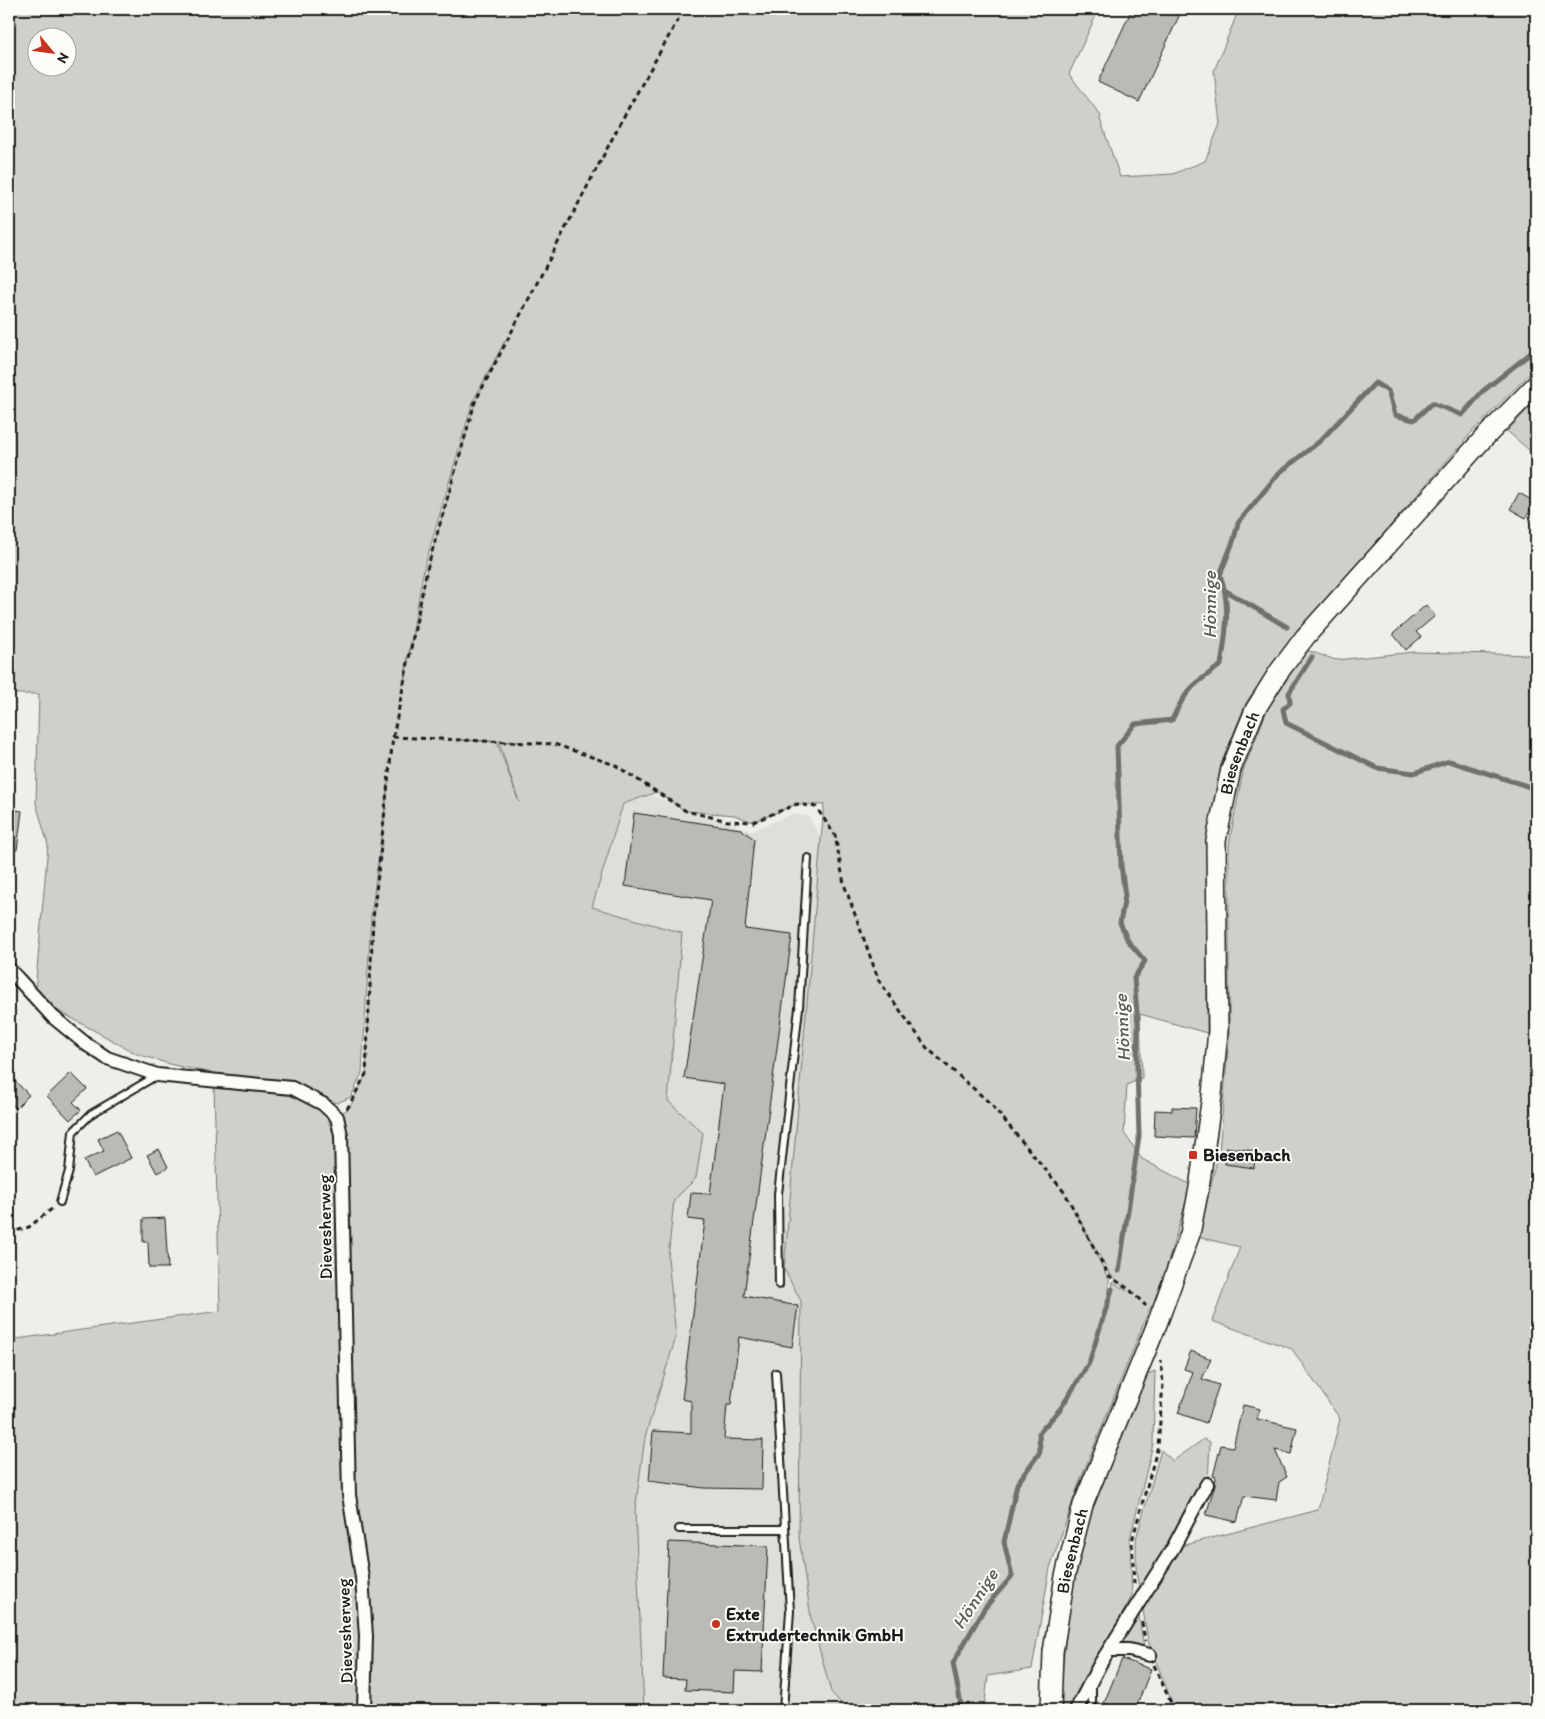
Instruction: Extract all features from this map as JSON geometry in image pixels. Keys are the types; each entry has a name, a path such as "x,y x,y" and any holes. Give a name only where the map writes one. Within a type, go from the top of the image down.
{"main road":[{"name":"Biesenbach","path":"1051,1710 1053,1652 1065,1576 1084,1505 1157,1324 1190,1234 1207,1133 1218,1031 1216,842 1231,769 1242,740 1264,695 1305,637 1443,483 1536,385"}],"street":[{"path":"9,969 53,1017 86,1044 107,1058 157,1075 292,1088 323,1104 337,1117"},
{"name":"Dievesherweg","path":"337,1117 341,1135 349,1495 362,1577 366,1636 364,1710"},
{"path":"1076,1710 1109,1650 1140,1604 1173,1548 1207,1484"},
{"path":"1109,1650 1129,1650 1150,1655"}],"lane":[{"path":"779,1285 778,1194 799,1008 808,858"},
{"path":"60,1202 69,1171 72,1132 91,1114 157,1075"},
{"path":"776,1373 790,1610 783,1710"},
{"path":"679,1529 785,1529"},
{"path":"1092,1682 1092,1710"}],"path":[{"path":"337,1117 350,1107 366,1074 373,919 393,737 427,569 475,402 620,124 684,9"},
{"path":"9,1233 29,1228 60,1202"},
{"path":"1109,1276 1129,1289 1156,1316 1157,1324"},
{"path":"1140,1604 1132,1578 1132,1541 1158,1446 1163,1384 1161,1358"},
{"path":"1150,1655 1174,1710"}],"shaded area":[{"path":"9,9 1099,9 1069,74 1101,116 1100,119 1120,177 1173,174 1205,161 1220,124 1214,71 1239,9 1536,9 1536,367 1471,433 1298,632 1247,701 1221,764 1207,842 1207,1033 1140,1014 1142,1078 1127,1085 1124,1133 1142,1159 1191,1185 1157,1299 1149,1310 1078,1486 1050,1568 1032,1669 988,1676 984,1710 847,1710 831,1692 811,1618 799,1538 801,1301 784,1269 824,805 797,804 753,822 734,815 686,811 657,792 623,804 592,907 682,933 668,1101 703,1133 696,1178 674,1200 668,1258 676,1337 645,1437 635,1511 644,1710 371,1710 371,1601 354,1495 337,1117 350,1107 366,1074 373,919 388,783 371,917 362,1073 351,1097 337,1103 293,1085 245,1080 173,1065 137,1054 55,1009 35,992 48,845 36,803 39,694 9,694","holes":["505,341 475,402 427,569 403,686 424,568 473,401","461,740 519,742 499,742 519,802 497,742","1074,1210 1109,1273 1127,1291 1113,1282 1109,1310 1109,1280"]},
{"path":"1536,401 1536,456 1507,431"},
{"path":"1306,650 1336,660 1414,652 1536,655 1536,1710 1178,1710 1173,1705 1148,1641 1142,1603 1177,1547 1318,1510 1340,1419 1292,1349 1212,1321 1240,1247 1198,1237 1219,1152 1229,1038 1229,844 1243,771 1267,710"},
{"path":"650,795 752,831 792,814 808,816 822,839 784,1269 801,1301 799,1538 811,1618 831,1692 847,1710 644,1710 635,1511 645,1437 676,1337 668,1258 674,1200 696,1178 703,1133 668,1101 682,933 592,907 623,804"},
{"path":"214,1085 280,1091 305,1099 322,1111 334,1135 362,1657 359,1710 9,1710 9,1340 220,1311"},
{"path":"1155,1371 1153,1444 1130,1539 1132,1596 1070,1710 1059,1710 1063,1658 1070,1607 1086,1532 1104,1473 1145,1375"},
{"path":"1204,1439 1210,1442 1208,1484 1141,1596 1136,1573 1136,1539 1161,1450 1173,1461"},
{"path":"1138,1610 1144,1648 1114,1646"}],"building":[{"path":"1132,9 1168,9 1180,14 1139,102 1098,82"},
{"path":"1519,493 1535,502 1526,518 1510,509"},
{"path":"1426,605 1435,616 1416,632 1421,637 1406,650 1393,634"},
{"path":"9,809 22,811 17,850 9,849"},
{"path":"634,813 741,829 754,839 745,929 792,935 744,1296 798,1306 792,1347 739,1337 731,1405 727,1405 724,1439 763,1440 762,1489 704,1488 649,1481 653,1431 691,1433 691,1401 682,1399 705,1221 688,1219 691,1193 710,1194 724,1084 684,1078 711,900 625,886"},
{"path":"71,1073 87,1089 73,1102 81,1110 70,1120 47,1096"},
{"path":"9,1075 29,1095 16,1108 9,1101"},
{"path":"1172,1107 1196,1108 1194,1138 1154,1136 1155,1110 1172,1111"},
{"path":"117,1130 131,1158 93,1177 84,1160 104,1151 98,1139"},
{"path":"1226,1147 1255,1151 1254,1168 1225,1164"},
{"path":"159,1149 168,1167 157,1173 147,1155"},
{"path":"165,1218 168,1268 149,1268 148,1242 143,1242 143,1219"},
{"path":"1191,1351 1211,1359 1202,1379 1219,1385 1206,1423 1178,1413 1193,1372 1184,1369"},
{"path":"1243,1405 1260,1409 1257,1419 1297,1428 1291,1454 1275,1450 1287,1477 1279,1482 1276,1500 1244,1496 1237,1522 1206,1515 1215,1484 1216,1477 1213,1476 1221,1445 1233,1447"},
{"path":"669,1542 768,1546 762,1672 735,1671 734,1692 685,1690 686,1679 663,1678"},
{"path":"1122,1659 1151,1669 1135,1710 1122,1710 1104,1703"}],"waterway":[{"name":"Hönnige","path":"1119,1271 1139,1136 1138,1024 1134,978 1145,961 1128,941 1120,923 1125,896 1121,865 1117,746 1135,724 1172,720 1186,694 1204,677 1221,665 1226,631 1226,597 1220,575 1238,523 1279,473 1320,441 1375,383 1388,391 1395,415 1414,420 1432,403 1462,415 1483,391 1536,349"},
{"path":"1226,591 1287,627"},
{"path":"1312,657 1289,693 1290,703 1283,709 1286,723 1377,768 1414,773 1449,761 1536,789"},
{"name":"Hönnige","path":"962,1710 953,1663 984,1609 1012,1576 1004,1542 1017,1484 1040,1452 1039,1433 1061,1408 1089,1363 1112,1289"}],"place":[{"name":"Biesenbach","path":"1193,1155"},
{"name":"Exte Extrudertechnik GmbH","path":"716,1624"}]}
